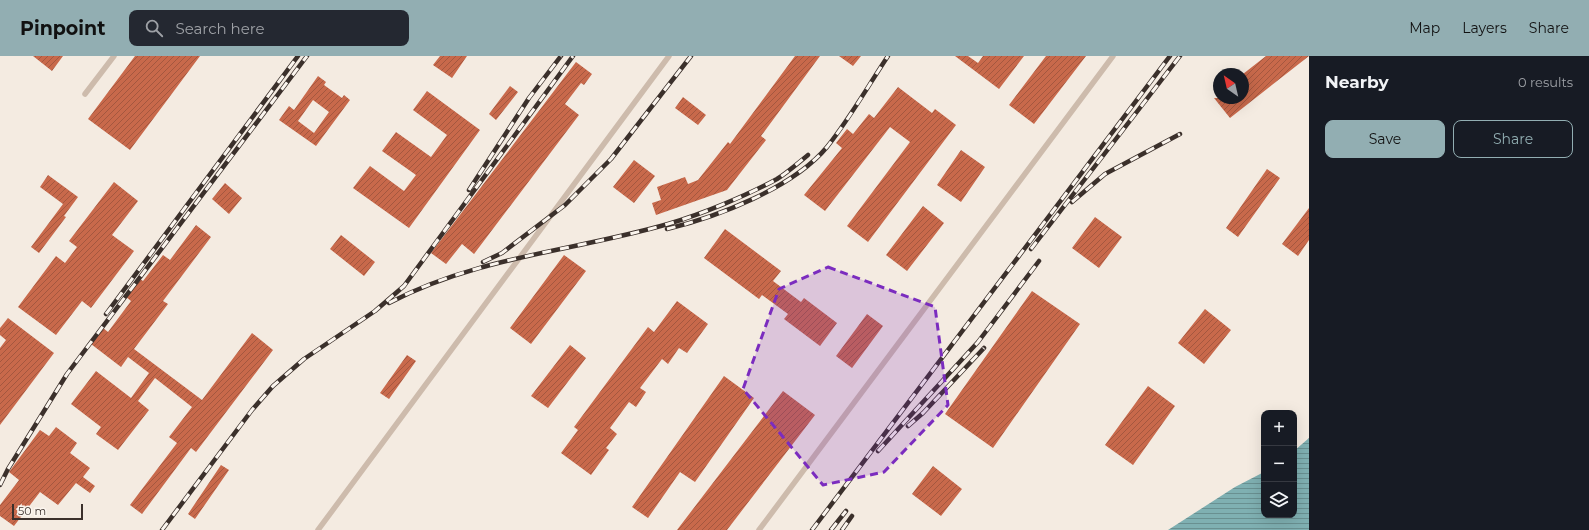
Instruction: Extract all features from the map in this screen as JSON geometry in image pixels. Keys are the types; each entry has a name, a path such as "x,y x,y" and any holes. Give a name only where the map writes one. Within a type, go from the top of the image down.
{"lane":[{"path":"86,94 114,56"},
{"path":"318,530 669,56"},
{"path":"759,530 1113,56"}],"highlighted area":[{"path":"828,267 935,307 948,405 884,472 823,485 743,389 779,289"}],"water":[{"path":"1309,438 1309,530 1168,530 1235,487 1261,474 1261,518 1297,518 1297,448"}],"building":[{"path":"33,56 63,56 52,71"},
{"path":"135,56 200,56 130,150 88,119"},
{"path":"440,56 467,56 452,78 433,65"},
{"path":"795,56 820,56 761,136 766,140 727,190 656,215 652,203 661,200 657,187 685,177 688,184 698,180 728,142 730,144"},
{"path":"839,56 861,56 853,66"},
{"path":"955,56 968,56 978,63 983,56 1024,56 999,89"},
{"path":"1046,56 1086,56 1034,124 1009,105"},
{"path":"1266,56 1309,56 1249,103 1249,69"},
{"path":"576,62 592,74 584,85 581,83 565,104 579,115 474,254 462,244 446,264 431,253"},
{"path":"318,76 326,82 324,85 342,98 344,95 350,100 316,146 279,120 289,106 294,110","holes":["313,100 329,112 314,133 298,121"]},
{"path":"510,86 518,92 496,120 489,114"},
{"path":"898,87 932,113 935,109 956,125 868,242 847,226 910,142 890,127 825,211 804,195 842,148 836,143 847,129 853,134 869,114 874,118"},
{"path":"427,91 480,130 409,228 353,188 370,166 404,191 416,175 382,151 396,132 431,157 447,135 413,110"},
{"path":"683,97 706,115 698,125 675,108"},
{"path":"1219,104 1248,104 1230,118"},
{"path":"961,150 985,167 961,202 937,185"},
{"path":"634,160 655,176 634,203 613,187"},
{"path":"1267,169 1280,178 1238,237 1226,228"},
{"path":"48,175 78,197 64,216 66,217 39,253 31,247 63,204 40,187"},
{"path":"114,182 138,201 112,235 134,251 91,308 82,301 56,335 18,307 56,256 65,263 77,247 69,241"},
{"path":"225,183 242,198 229,214 212,199"},
{"path":"923,206 944,223 907,271 886,255"},
{"path":"1309,208 1309,240 1298,256 1282,244"},
{"path":"1095,217 1122,237 1099,268 1072,248"},
{"path":"196,225 211,237 163,301 168,304 134,349 202,400 252,333 273,350 196,452 191,448 142,514 130,505 177,443 169,437 192,407 155,378 138,401 149,410 118,450 96,434 101,427 71,404 96,371 131,398 149,373 128,357 121,367 91,344 103,328 108,332 131,301 126,297 140,279 143,281 163,255 170,260"},
{"path":"725,229 781,271 773,281 801,302 804,298 837,323 820,346 784,319 788,314 762,295 759,299 704,258"},
{"path":"341,235 375,262 364,276 330,249"},
{"path":"564,255 586,271 531,344 510,328"},
{"path":"1032,291 1080,324 993,448 945,414"},
{"path":"677,301 708,324 687,353 679,348 668,364 662,359 640,388 646,392 636,407 629,402 610,428 617,434 606,448 609,450 591,475 561,453 578,430 574,427 648,327 654,332"},
{"path":"1205,309 1231,330 1204,364 1178,343"},
{"path":"867,314 883,326 852,368 836,356"},
{"path":"8,318 54,353 0,425 0,348 6,340 0,335 0,328"},
{"path":"570,345 586,358 548,408 531,396"},
{"path":"407,355 416,361 389,399 380,393"},
{"path":"724,376 754,398 695,482 680,472 648,518 632,507"},
{"path":"1148,386 1175,406 1133,465 1105,445"},
{"path":"783,391 815,415 727,530 677,530"},
{"path":"56,427 77,443 70,453 90,468 83,477 95,486 90,493 76,483 58,505 40,492 14,526 0,516 0,505 19,480 9,472 40,430 49,436"},
{"path":"221,465 229,470 195,519 188,514"},
{"path":"933,466 962,489 941,516 912,494"}],"railway":[{"path":"106,314 298,56"},
{"path":"0,485 8,469 67,374 307,56"},
{"path":"469,190 529,98 561,56"},
{"path":"162,530 252,410 273,386 304,359 375,311 404,286 573,56"},
{"path":"483,262 502,253 565,205 611,159 691,56"},
{"path":"667,229 731,209 753,199 775,188 812,162 827,147 835,136 888,56"},
{"path":"812,530 1170,56"},
{"path":"1031,249 1180,56"},
{"path":"1072,202 1105,174 1180,134"},
{"path":"389,303 456,275 526,256 633,233 695,215 738,198 777,179 808,155"},
{"path":"878,451 978,342 1039,261"},
{"path":"908,426 923,413 984,348"},
{"path":"831,530 846,511"},
{"path":"842,530 852,516"}]}
